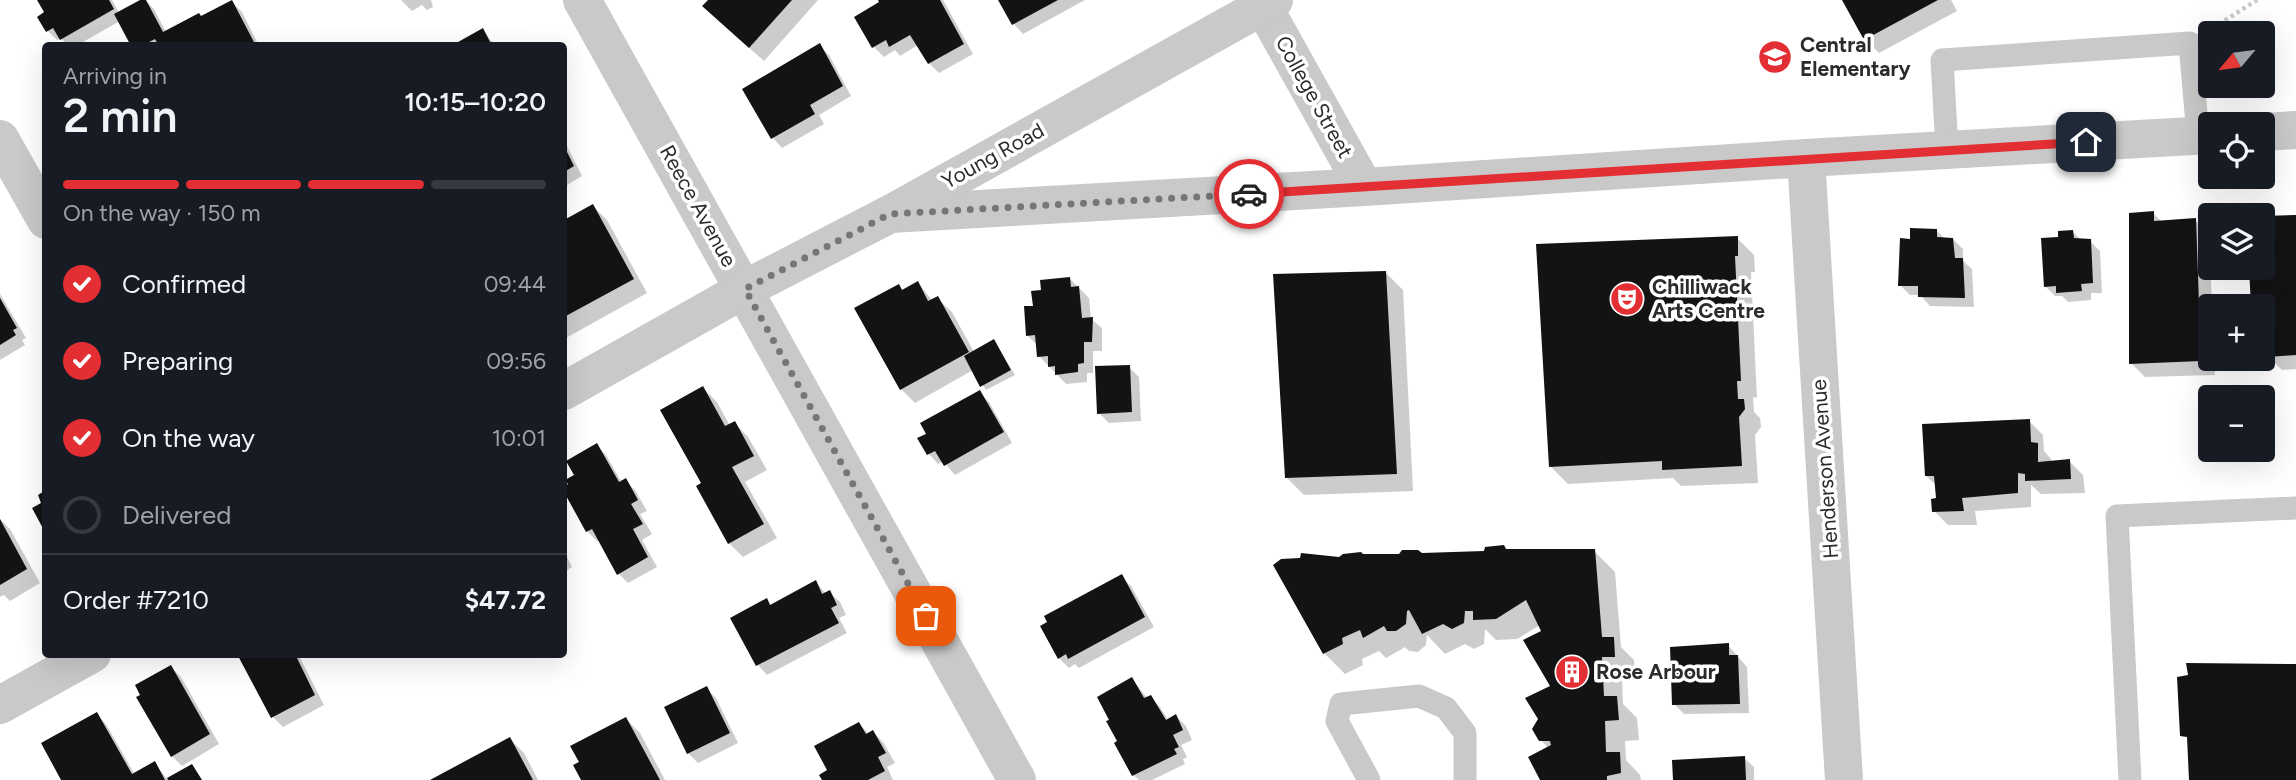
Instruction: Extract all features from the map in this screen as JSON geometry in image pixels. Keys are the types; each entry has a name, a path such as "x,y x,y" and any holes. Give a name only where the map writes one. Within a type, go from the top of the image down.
{"street":[{"name":"Reece Avenue","path":"582,0 1017,780"},
{"name":"Young Road","path":"567,389 745,289 890,214 1269,3"},
{"name":"College Street","path":"1269,3 1364,187"},
{"path":"2275,131 2296,130"},
{"name":"College Street","path":"890,214 2198,135"},
{"path":"0,139 42,213"},
{"name":"Henderson Avenue","path":"1806,158 1844,780"},
{"path":"0,705 85,658"}],"lane":[{"path":"1947,150 1942,60 2190,43 2200,112"},
{"path":"2130,780 2117,516 2296,508"},
{"path":"1369,780 1337,721 1341,704 1419,696 1446,708 1465,733 1465,780"}],"path":[{"path":"2190,43 2257,0"}],"building":[{"path":"37,0 109,0 114,9 60,40 53,28 46,32 37,17 44,12"},
{"path":"140,0 146,0 163,32 232,0 254,42 157,42 155,39 149,42 129,42 114,14"},
{"path":"708,0 792,0 749,48 702,6"},
{"path":"878,0 940,0 964,44 928,64 910,35 889,47 886,40 872,48 854,17 879,2"},
{"path":"998,0 1058,0 1012,25"},
{"path":"1842,0 1938,0 1864,40"},
{"path":"483,28 490,42 458,42"},
{"path":"820,43 843,86 810,105 815,114 771,139 742,89"},
{"path":"567,152 574,166 567,170"},
{"path":"593,204 634,279 567,315 567,218"},
{"path":"2154,211 2154,221 2196,218 2198,361 2129,364 2129,213"},
{"path":"2296,215 2296,355 2275,356 2275,294 2250,294 2250,280 2275,280 2275,216"},
{"path":"1910,228 1937,229 1937,237 1953,238 1955,258 1963,258 1965,298 1918,297 1918,286 1898,286 1900,238 1910,239"},
{"path":"2073,230 2074,238 2091,239 2093,283 2081,284 2082,291 2056,293 2056,286 2044,287 2041,238 2058,237 2058,231"},
{"path":"1738,236 1738,256 1735,256 1741,381 1737,381 1738,399 1744,399 1745,409 1739,417 1742,466 1662,470 1662,461 1549,467 1536,244"},
{"path":"1386,271 1397,474 1285,478 1273,274"},
{"path":"1070,277 1071,287 1079,286 1082,318 1093,317 1092,342 1084,342 1084,363 1078,364 1078,372 1055,375 1055,366 1048,367 1048,356 1037,357 1035,335 1026,336 1024,306 1033,306 1031,291 1041,290 1040,280"},
{"path":"918,281 928,301 938,296 969,352 900,390 854,308 899,284 902,290"},
{"path":"0,298 17,328 13,330 16,335 0,345"},
{"path":"994,339 1011,370 980,387 964,356"},
{"path":"1130,365 1132,412 1097,414 1095,366"},
{"path":"703,386 725,426 735,421 754,456 732,467 764,524 728,544 696,486 701,483 660,410"},
{"path":"980,390 1004,432 944,466 935,451 927,455 917,438 926,434 920,423"},
{"path":"2030,419 2031,442 2038,443 2038,462 2070,459 2071,479 2025,481 2025,474 2018,473 2018,493 1962,498 1964,511 1932,512 1931,499 1936,498 1934,476 1925,476 1922,424"},
{"path":"597,443 619,482 626,478 638,500 631,504 643,524 633,529 648,557 617,575 592,529 586,532 567,497 567,479 574,475 567,460"},
{"path":"42,492 42,527 32,508 41,503 38,495"},
{"path":"0,519 27,569 0,585"},
{"name":"Rose Arbour","path":"1504,545 1506,549 1595,549 1602,637 1614,637 1615,657 1602,657 1604,696 1617,696 1619,720 1605,721 1606,752 1620,752 1621,773 1607,776 1607,780 1540,780 1528,757 1551,745 1550,741 1539,741 1532,729 1538,719 1525,698 1550,686 1523,640 1541,631 1526,600 1496,619 1473,620 1473,611 1465,611 1464,623 1452,629 1443,624 1422,634 1409,610 1406,624 1396,631 1387,631 1384,626 1363,638 1360,630 1342,638 1343,644 1323,654 1273,565 1281,559 1300,558 1301,553 1339,557 1361,552 1399,554 1402,550 1418,550 1422,553 1484,551 1485,547"},
{"path":"1122,574 1145,617 1068,659 1066,654 1058,659 1040,626 1047,622 1044,616"},
{"path":"816,580 822,594 830,590 837,605 831,608 839,623 756,666 730,618 767,598 770,605"},
{"path":"1729,643 1729,655 1738,655 1740,704 1672,705 1670,647"},
{"path":"239,658 297,658 315,695 271,718"},
{"path":"2186,663 2296,664 2296,780 2189,780 2187,737 2180,736 2177,677 2188,675"},
{"path":"171,665 210,734 171,757 136,697 140,695 135,685"},
{"path":"1132,677 1144,698 1151,695 1166,720 1176,714 1183,730 1173,735 1179,747 1174,749 1177,754 1132,776 1114,743 1117,741 1097,697"},
{"path":"707,686 730,733 687,754 664,707"},
{"path":"97,712 132,774 155,761 165,780 61,780 41,743"},
{"path":"626,717 660,780 581,780 573,765 579,762 570,746"},
{"path":"859,722 866,734 873,730 886,753 878,757 885,771 868,780 822,780 819,775 827,770 814,746"},
{"path":"510,737 533,780 430,780"},
{"path":"1745,756 1746,780 1673,780 1672,760"},
{"path":"192,764 202,780 168,780 167,778"}],"way so far":[{"path":"926,616 745,289 890,214 1249,194"}],"place":[{"name":"Central Elementary","path":"1775,57"},
{"name":"Chilliwack Arts Centre","path":"1627,299"},
{"name":"Rose Arbour","path":"1572,672"}],"route":[{"path":"1249,194 2086,142"}]}
